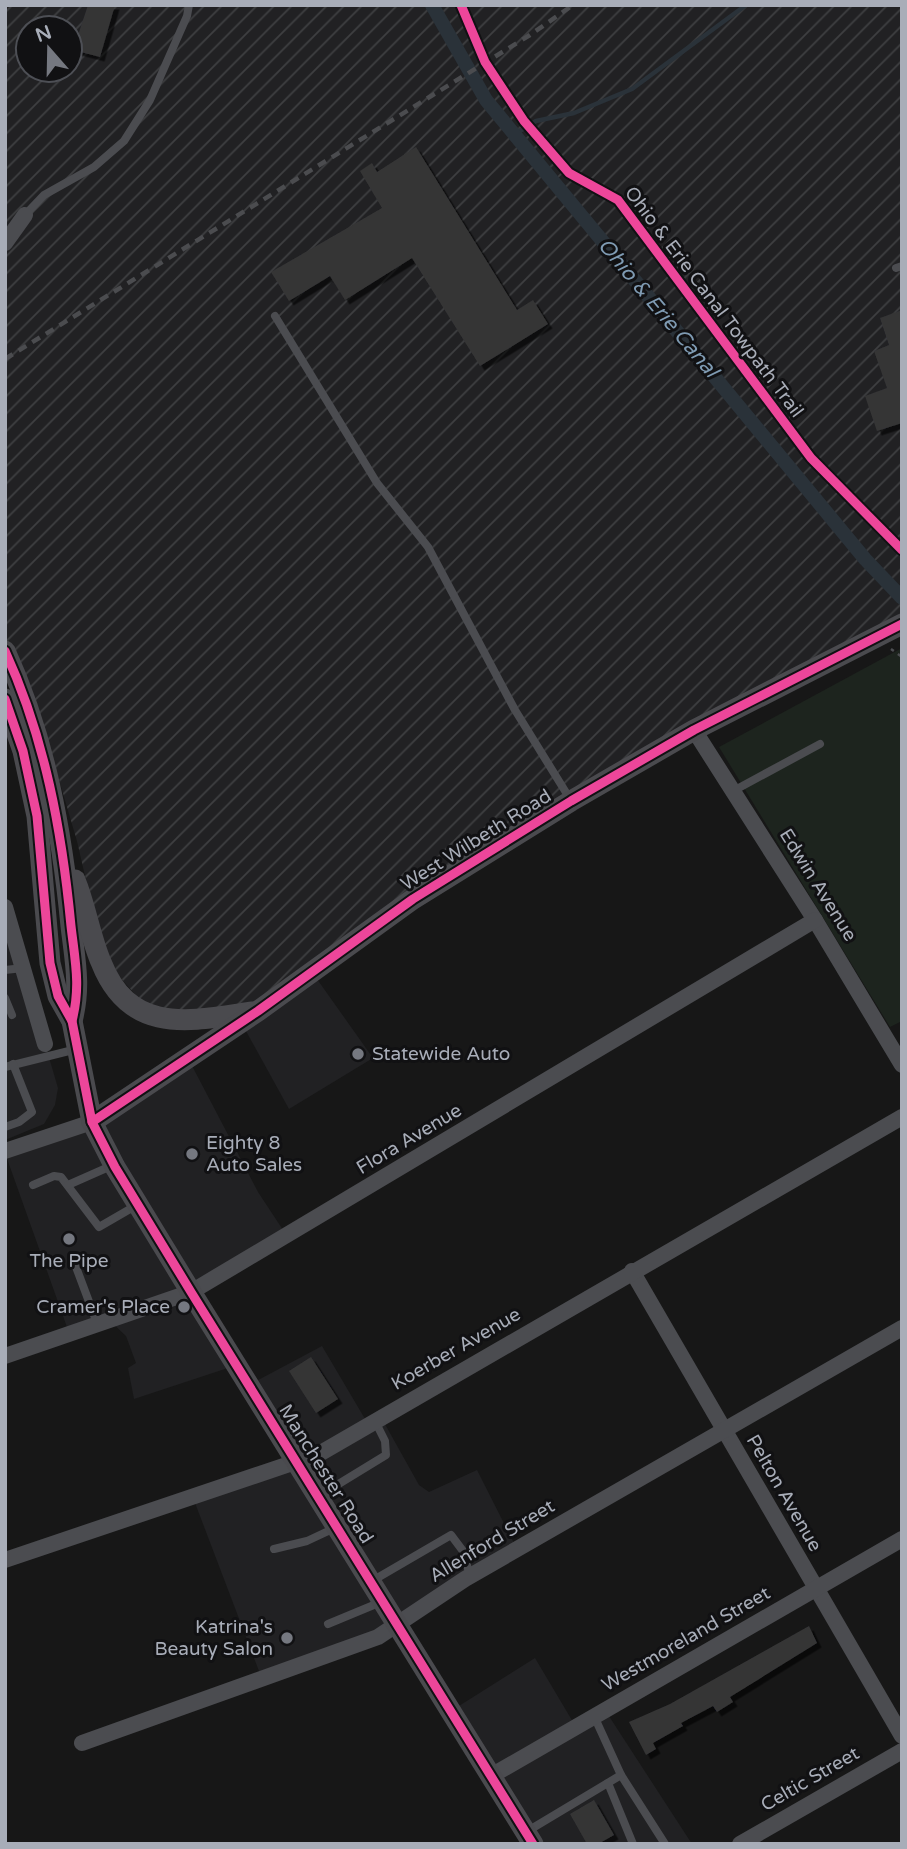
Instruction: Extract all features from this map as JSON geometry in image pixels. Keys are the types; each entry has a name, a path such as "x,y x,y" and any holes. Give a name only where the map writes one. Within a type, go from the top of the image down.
{"main road":[{"name":"West Wilbeth Road","path":"92,1122 258,1011 413,899 571,801 694,730 902,624"},
{"path":"5,651 33,721 65,854 88,915 100,961 124,999 143,1012 174,1021 258,1011"},
{"path":"5,699 28,771 37,816 50,962 58,996 72,1021"},
{"path":"65,854 79,994 72,1021"},
{"name":"Manchester Road","path":"72,1021 92,1122 114,1164 530,1838"}],"street":[{"path":"5,243 25,215"},
{"name":"Edwin Avenue","path":"694,730 735,790 902,1065"},
{"path":"5,906 44,1044"},
{"name":"Flora Avenue","path":"5,1356 191,1292 815,920"},
{"name":"Koerber Avenue","path":"5,1560 318,1454 902,1116"},
{"name":"West Wilbeth Road","path":"5,1151 92,1122"},
{"name":"Pelton Avenue","path":"632,1271 902,1736"},
{"name":"Allenford Street","path":"82,1743 378,1637 470,1576 902,1328"},
{"name":"Westmoreland Street","path":"492,1776 902,1539"},
{"name":"Celtic Street","path":"740,1844 902,1751"}],"lane":[{"path":"25,215 44,195 94,167 124,141 150,100 187,16 189,5"},
{"path":"275,316 377,483 428,547 515,710 571,801"},
{"path":"735,790 820,744"},
{"path":"5,970 24,968"},
{"path":"5,998 12,1015"},
{"path":"5,1127 19,1122 32,1112 9,1066 78,1049"},
{"path":"68,1185 114,1164"},
{"path":"33,1185 54,1176 61,1177 99,1227 138,1205"},
{"path":"73,1259 97,1323"},
{"path":"319,1496 386,1455 385,1441 374,1420"},
{"path":"274,1549 307,1541 338,1527"},
{"path":"372,1581 451,1535 463,1550 470,1576"},
{"path":"328,1624 384,1601"},
{"path":"594,1716 621,1775 665,1844"},
{"path":"530,1838 621,1775"},
{"path":"608,1783 634,1844"}],"shaded area":[{"path":"5,5 902,5 902,624 694,730 258,1011 185,1021 140,1000 111,967 98,932 77,841 38,708 5,637"},
{"path":"902,648 902,1021 890,1027 719,747"},
{"path":"5,907 58,1088 55,1105 44,1124 5,1140"},
{"path":"312,972 373,1058 289,1109 241,1022"},
{"path":"188,1058 258,1192 287,1236 191,1292 237,1365 134,1399 128,1368 136,1363 126,1336 108,1319 68,1330 5,1153 92,1122"},
{"path":"322,1346 368,1424 381,1417 419,1485 429,1492 477,1470 517,1549 398,1623 262,1679 192,1495 296,1460 249,1385"},
{"path":"535,1658 576,1727 605,1710 692,1844 533,1844 451,1711"}],"building":[{"path":"88,5 115,5 100,57 84,53 84,17"},
{"path":"416,147 517,310 533,300 548,324 480,366 412,258 345,300 330,276 289,301 271,272 382,208 360,171 372,163 377,172"},
{"path":"902,310 902,423 877,431 865,396 887,388 874,351 889,345 880,318"},
{"path":"311,1357 338,1399 316,1413 289,1371"},
{"path":"809,1626 817,1643 730,1697 733,1702 717,1712 713,1706 681,1723 683,1726 653,1743 656,1749 646,1755 629,1722 670,1704"},
{"path":"594,1800 614,1835 598,1844 587,1844 570,1814"}],"waterway":[{"name":"Ohio & Erie Canal","path":"432,5 486,100 865,559 902,598"},
{"path":"515,134 536,121 574,113 632,89 746,5"}],"railway":[{"path":"5,359 530,35 573,5"}],"cycle path":[{"name":"Ohio & Erie Canal Towpath Trail","path":"461,5 485,62 524,121 569,173 618,200 811,458 902,550"},
{"path":"92,1122 258,1011 413,899 571,801 694,730 902,624"},
{"path":"5,651 31,717 57,820 76,973 72,1021"},
{"path":"5,699 23,751 37,816 50,963 58,996 72,1021 92,1122 115,1167 191,1292 533,1844"}],"place":[{"name":"Statewide Auto","path":"358,1054"},
{"name":"Eighty 8 Auto Sales","path":"192,1154"},
{"name":"The Pipe","path":"69,1239"},
{"name":"Cramer's Place","path":"184,1307"},
{"name":"Katrina's Beauty Salon","path":"287,1638"}]}
